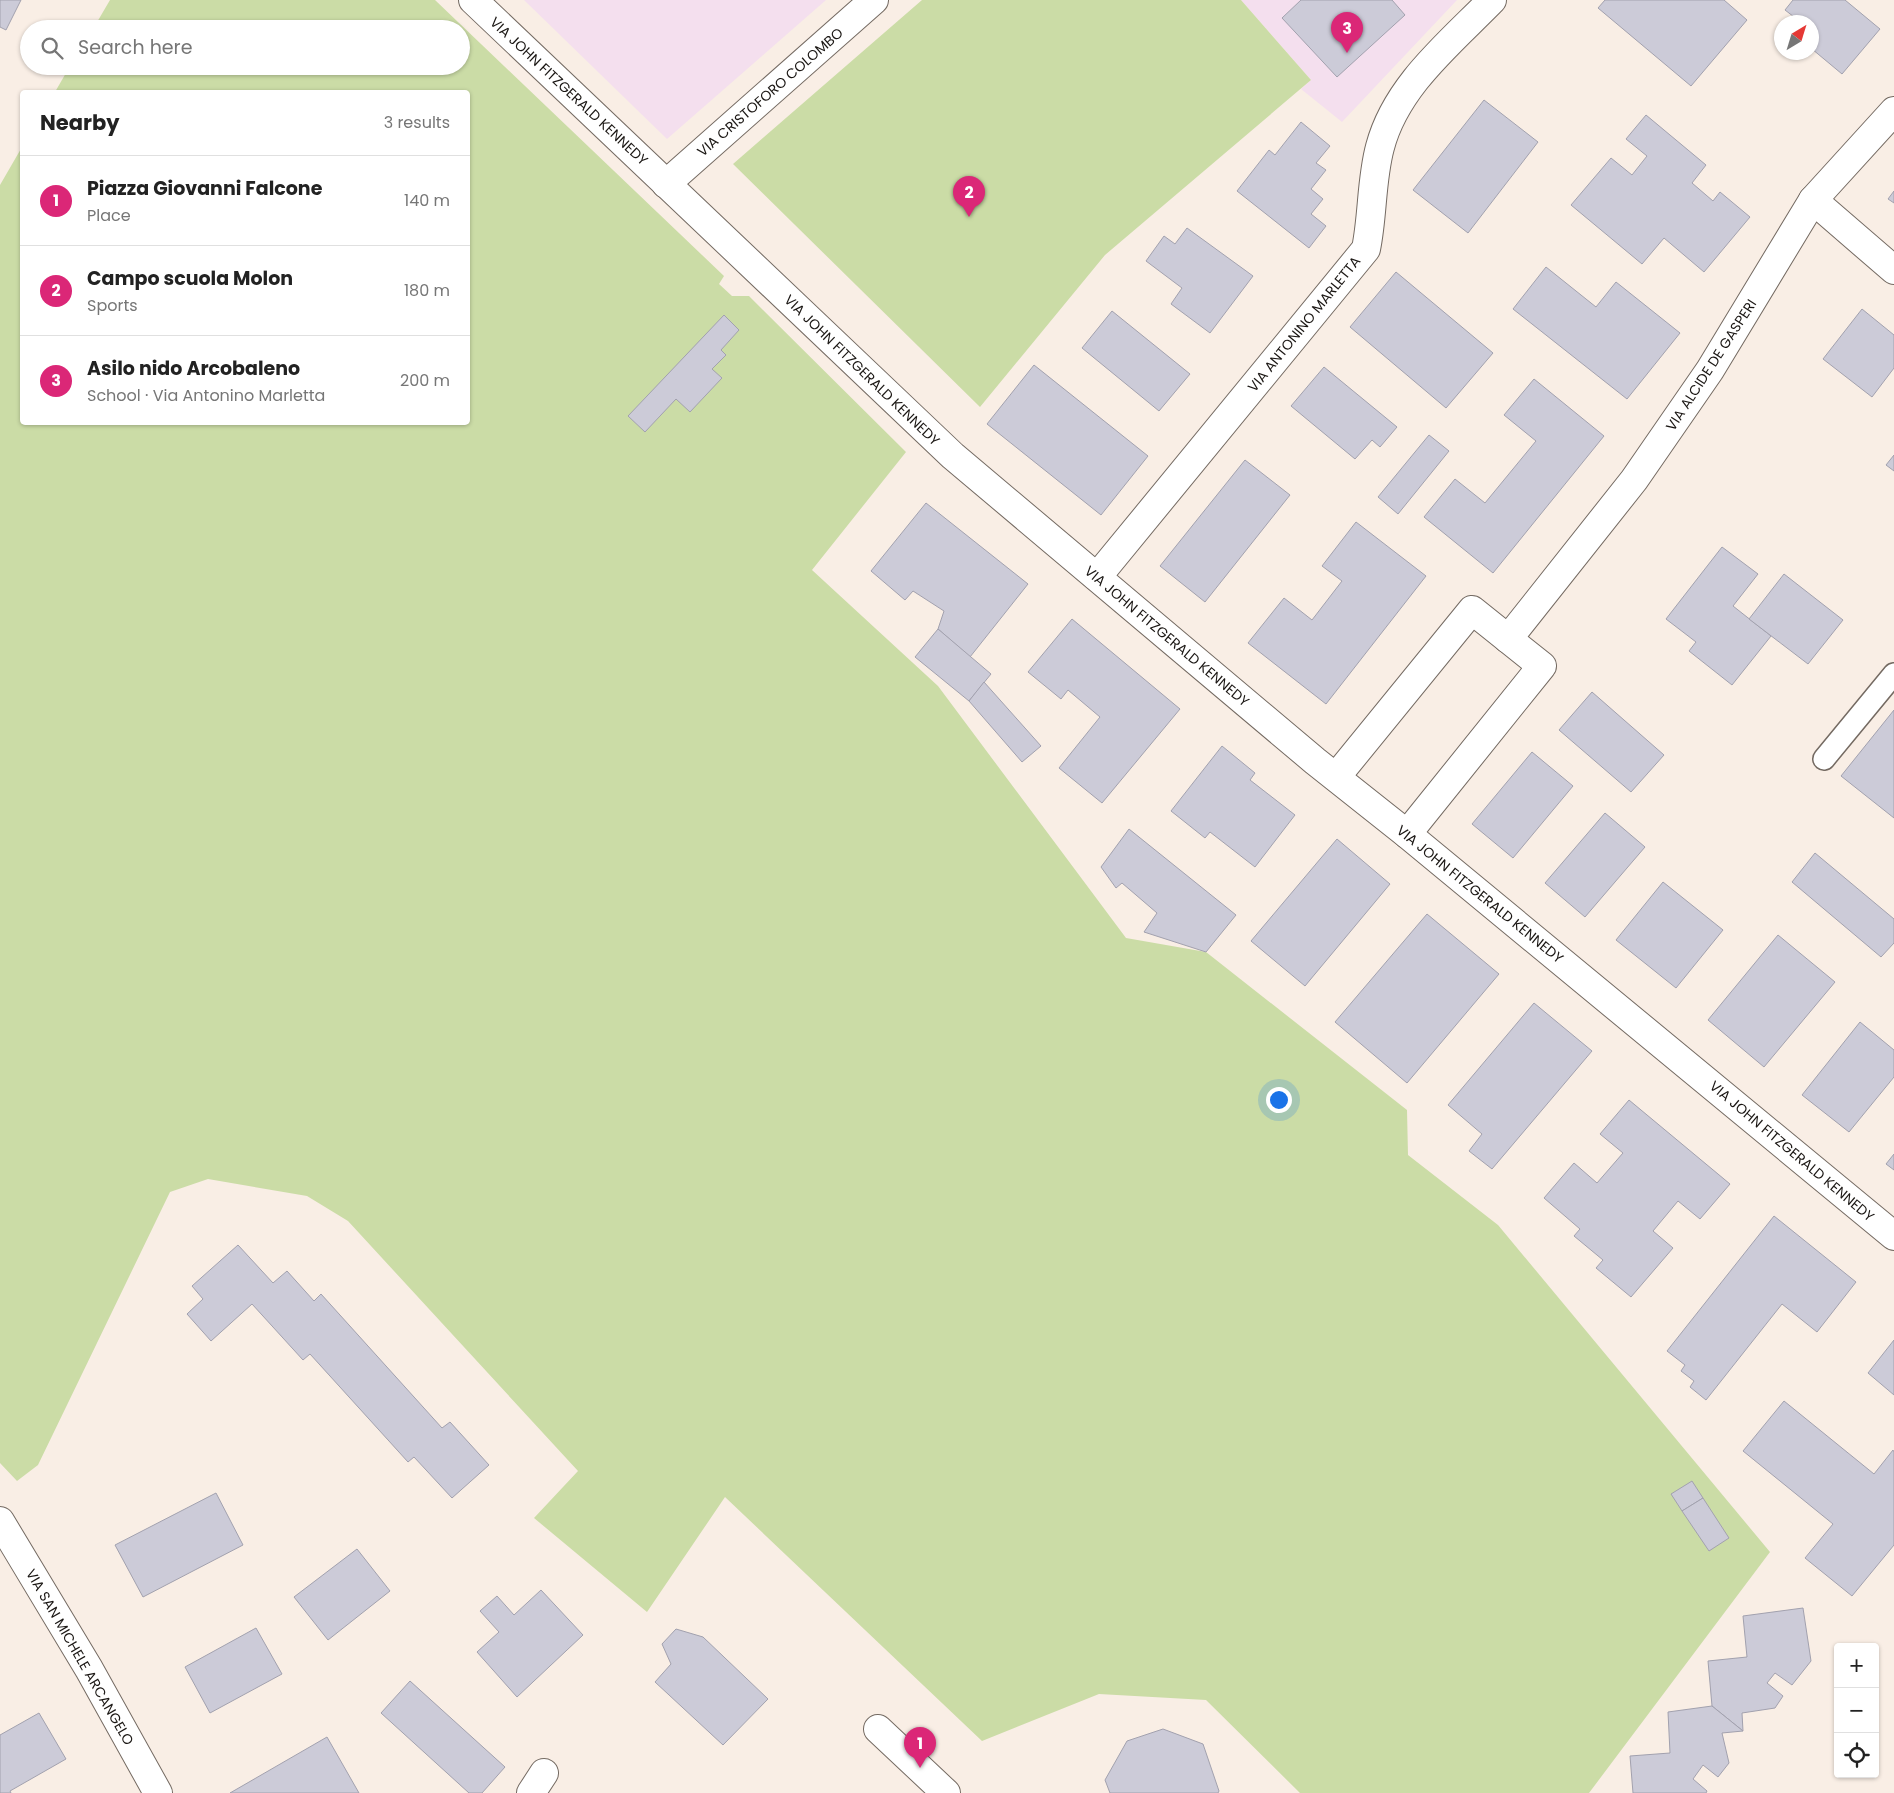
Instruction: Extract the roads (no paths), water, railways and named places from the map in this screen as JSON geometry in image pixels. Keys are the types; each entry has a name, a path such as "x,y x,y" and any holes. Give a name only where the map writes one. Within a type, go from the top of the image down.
{"street":[{"name":"VIA JOHN FITZGERALD KENNEDY","path":"473,0 945,449 1336,777 1894,1236"},
{"name":"VIA CRISTOFORO COLOMBO","path":"666,184 874,0"},
{"name":"VIA ANTONINO MARLETTA","path":"1097,577 1366,249 1370,226 1374,174 1380,146 1392,114 1411,83 1492,0"},
{"name":"VIA ALCIDE DE GASPERI","path":"1517,629 1634,480 1710,370 1813,200 1894,111"},
{"path":"1813,200 1894,270"},
{"path":"1336,777 1472,610 1517,629 1542,666 1407,834"},
{"name":"VIA SAN MICHELE ARCANGELO","path":"0,1521 89,1669 158,1793"},
{"path":"878,1729 946,1793"}],"lane":[{"path":"1824,759 1894,674"}],"place":[{"name":"Asilo nido Arcobaleno","path":"1347,53"},
{"name":"Campo scuola Molon","path":"969,217"},
{"name":"Piazza Giovanni Falcone","path":"920,1768"}]}
